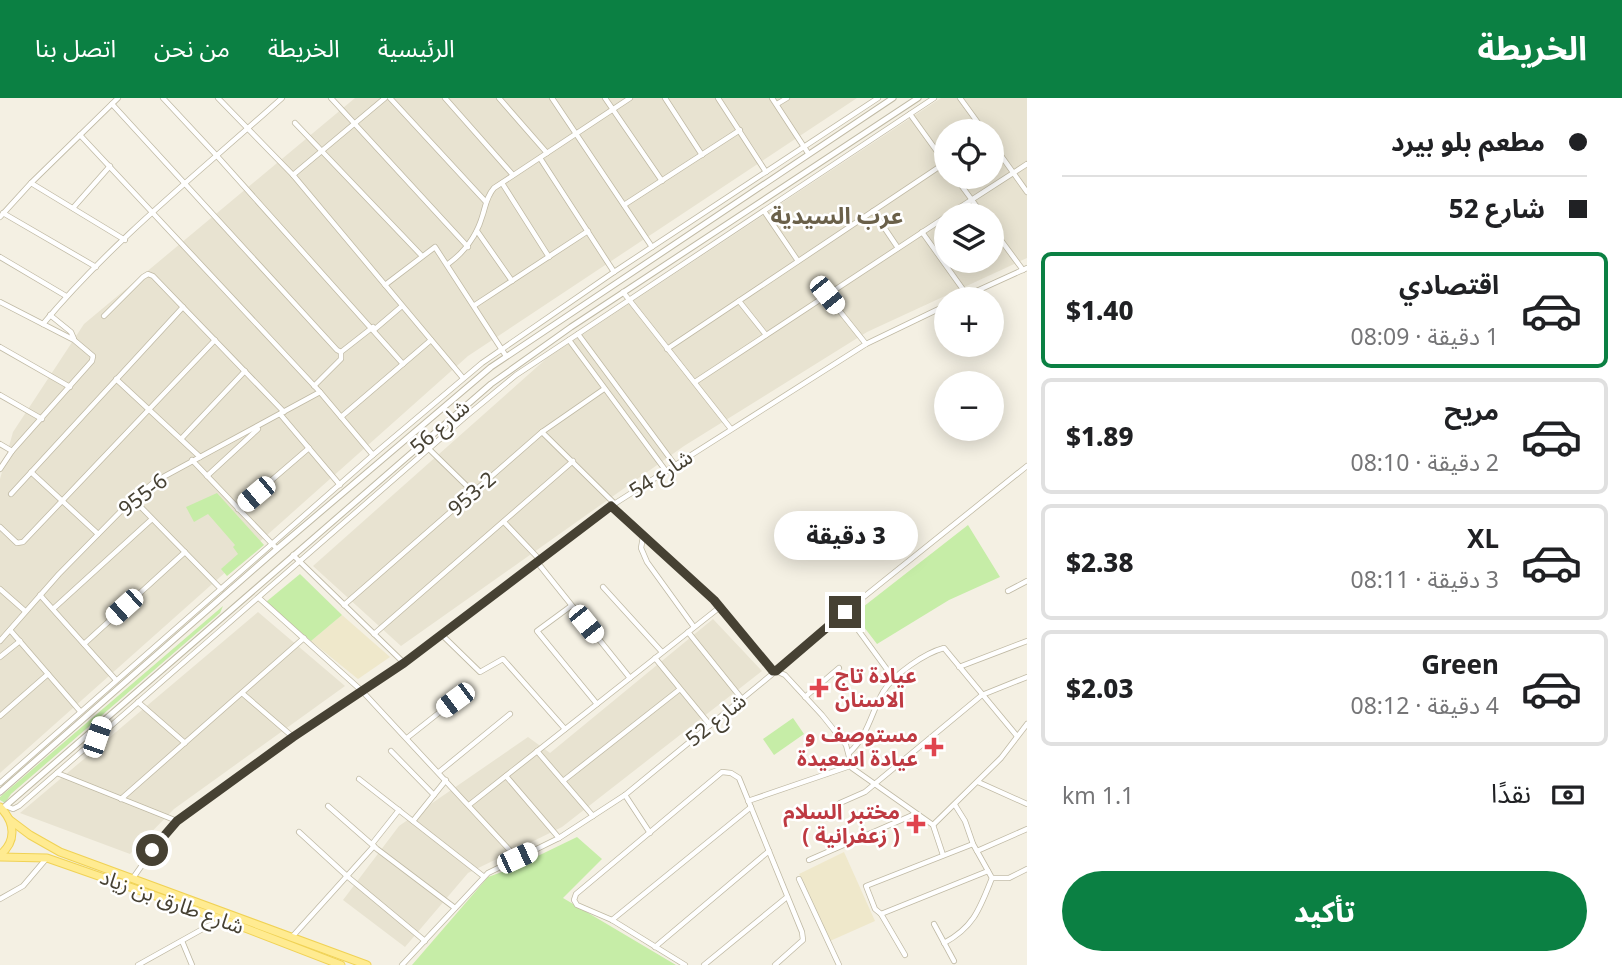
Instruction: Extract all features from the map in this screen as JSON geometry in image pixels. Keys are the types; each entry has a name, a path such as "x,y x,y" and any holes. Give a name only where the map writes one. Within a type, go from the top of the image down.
{"main road":[{"path":"0,856 12,838 9,820 3,808"},
{"name":"شارع طارق بن زياد","path":"9,820 60,852 367,965"},
{"name":"شارع طارق بن زياد","path":"0,856 47,858 341,965"}],"street":[{"path":"96,267 2,215 118,98"},
{"path":"163,98 374,328 403,364"},
{"path":"218,98 293,175 463,378"},
{"path":"43,324 66,296 154,212 248,129 275,100 282,98"},
{"path":"331,98 468,247"},
{"path":"293,175 385,98"},
{"path":"390,98 486,202"},
{"path":"445,98 513,175"},
{"path":"499,98 547,153"},
{"path":"552,98 652,247"},
{"path":"605,98 662,181"},
{"path":"448,264 468,247 494,188 630,98"},
{"path":"665,98 702,155"},
{"path":"718,98 766,172"},
{"path":"772,98 808,153"},
{"path":"776,104 787,98"},
{"path":"0,783 220,589 274,547 373,455 463,378 614,272 878,98"},
{"name":"شارع 56","path":"0,792 274,547 292,537 460,392 506,356 893,98"},
{"name":"شارع 56","path":"3,808 491,384 623,292 918,98"},
{"path":"3,808 19,806 516,375 934,98"},
{"path":"960,98 975,119"},
{"path":"112,104 341,352"},
{"path":"910,114 934,147"},
{"path":"296,123 422,256"},
{"path":"624,205 740,130"},
{"path":"80,135 320,392 373,455"},
{"path":"540,158 614,272"},
{"path":"1004,160 1027,192"},
{"path":"968,203 1027,164"},
{"path":"73,208 110,166"},
{"path":"667,349 934,172"},
{"path":"31,183 125,240"},
{"path":"502,183 549,257"},
{"path":"964,189 974,203"},
{"path":"764,211 798,261"},
{"path":"873,211 898,248"},
{"path":"695,382 934,225"},
{"path":"477,231 512,281"},
{"path":"475,305 588,231"},
{"path":"922,232 961,287"},
{"path":"985,287 1025,269 1004,243"},
{"path":"385,285 433,247 436,248 506,356"},
{"path":"0,257 66,296"},
{"path":"104,316 148,274 245,371 340,485"},
{"path":"623,292 731,429"},
{"path":"827,295 866,344"},
{"path":"739,301 766,335"},
{"path":"0,302 74,340 93,356 92,361 0,469"},
{"path":"341,352 402,306"},
{"path":"11,494 183,307"},
{"name":"شارع 54","path":"133,878 177,821 293,737 404,663 613,505 866,344 934,311"},
{"path":"50,315 73,334 74,340"},
{"path":"564,317 571,327"},
{"path":"578,334 675,465"},
{"path":"0,527 20,544 215,340"},
{"path":"341,417 431,340"},
{"path":"569,340 666,471"},
{"path":"0,347 69,387"},
{"path":"314,386 341,359 341,352"},
{"path":"181,439 245,371"},
{"path":"116,379 200,457"},
{"name":"953-2","path":"344,605 542,432 604,389"},
{"name":"955-6","path":"0,641 98,534 154,482 320,392"},
{"path":"0,395 42,419"},
{"path":"207,476 265,423"},
{"path":"542,432 573,461 643,537 720,607 770,668 785,675 846,745 850,766 933,825 943,855"},
{"path":"0,444 12,452"},
{"path":"238,509 309,448"},
{"path":"429,449 473,492"},
{"path":"192,460 274,547"},
{"path":"374,634 573,461"},
{"name":"شارع 52","path":"402,965 483,876 559,838 625,795 845,612 1027,466"},
{"path":"31,472 98,534"},
{"path":"134,500 220,589"},
{"path":"53,609 152,519"},
{"path":"503,522 539,561 571,606 630,678"},
{"path":"302,528 304,536 311,539"},
{"path":"292,537 300,539 302,547"},
{"path":"643,537 641,548 647,562 694,627"},
{"path":"84,644 185,552"},
{"path":"293,555 404,663"},
{"path":"1009,591 1027,581"},
{"path":"603,587 662,652"},
{"path":"0,589 25,611"},
{"path":"40,595 116,680"},
{"path":"220,598 230,609"},
{"path":"258,598 363,692 517,858"},
{"path":"571,606 537,631 597,704"},
{"path":"469,805 720,607"},
{"path":"845,612 894,679"},
{"path":"10,629 80,711"},
{"path":"688,632 742,699"},
{"path":"441,634 480,671 503,659 565,729"},
{"path":"121,799 304,638"},
{"path":"0,657 20,641"},
{"path":"959,667 1027,641"},
{"path":"848,753 863,736 883,691 894,679 931,652 944,648 1017,736"},
{"path":"655,658 710,725"},
{"path":"805,697 839,668"},
{"path":"0,716 48,674"},
{"path":"840,803 865,792 982,695 1027,677"},
{"path":"563,781 680,689"},
{"path":"242,693 293,737"},
{"path":"407,738 455,700"},
{"path":"138,702 185,743"},
{"path":"439,772 510,714"},
{"path":"97,737 103,721"},
{"path":"933,825 978,782 1010,747 1027,723"},
{"path":"391,751 434,795"},
{"path":"537,751 593,816"},
{"path":"748,801 850,766"},
{"path":"685,965 612,920 577,905 574,901 576,894 722,772 731,773 738,778 803,940 775,965"},
{"path":"57,773 177,821"},
{"path":"506,776 559,838"},
{"path":"359,779 483,876"},
{"path":"412,821 446,780"},
{"path":"978,782 1027,804"},
{"path":"625,795 650,833"},
{"path":"328,806 373,845 455,908"},
{"path":"944,943 967,928 983,903 992,878 955,806"},
{"path":"612,920 751,807"},
{"path":"291,937 348,877 399,810"},
{"path":"809,860 916,814"},
{"path":"977,851 1027,829"},
{"path":"299,832 425,941"},
{"path":"905,956 881,914 875,909 867,893 867,884 973,844"},
{"path":"655,947 769,851"},
{"path":"0,899 23,886 47,858"},
{"path":"992,878 1009,878 1027,869"},
{"path":"881,914 988,871"},
{"path":"799,878 839,965"},
{"path":"704,965 788,897"},
{"path":"203,913 204,928"},
{"path":"138,965 204,928 226,921"},
{"path":"934,924 954,961"},
{"path":"183,941 192,965"}],"shaded area":[{"path":"355,98 857,98 468,356 0,773 0,479 13,432 84,324"},
{"path":"941,98 1027,98 1027,258 1004,269 1004,203 934,203 934,273 995,273 964,287 934,287 934,301 867,332 684,446 401,646 313,566 547,358"},
{"path":"258,612 345,686 174,809 130,854 20,813"},
{"path":"342,615 390,657 358,679 311,641"},
{"path":"713,619 762,671 562,827 468,873 405,947 343,900 399,826 528,737 550,753"},
{"path":"844,852 875,921 830,941 799,874"}],"green space":[{"path":"217,493 264,545 227,576 221,569 238,554 233,547 235,545 208,514 194,522 186,507"},
{"path":"968,525 1000,577 949,600 877,644 854,614"},
{"path":"300,574 342,615 311,641 266,602"},
{"path":"223,606 220,613 11,794 5,803 0,800 0,797"},
{"path":"793,718 804,734 774,755 763,739"},
{"path":"577,837 602,859 563,898 676,965 412,965 488,877"}],"place":[{"name":"عيادة تاج الاسنان","path":"819,688"},
{"name":"مستوصف و عيادة اسعيدة","path":"934,747"},
{"name":"مختبر السلام ( زعفرانية )","path":"916,824"}],"district":[{"name":"عرب السيدية","path":"837,216"}],"route":[{"path":"152,850 177,821 293,737 404,663 611,506 714,600 773,671 845,612"}]}
